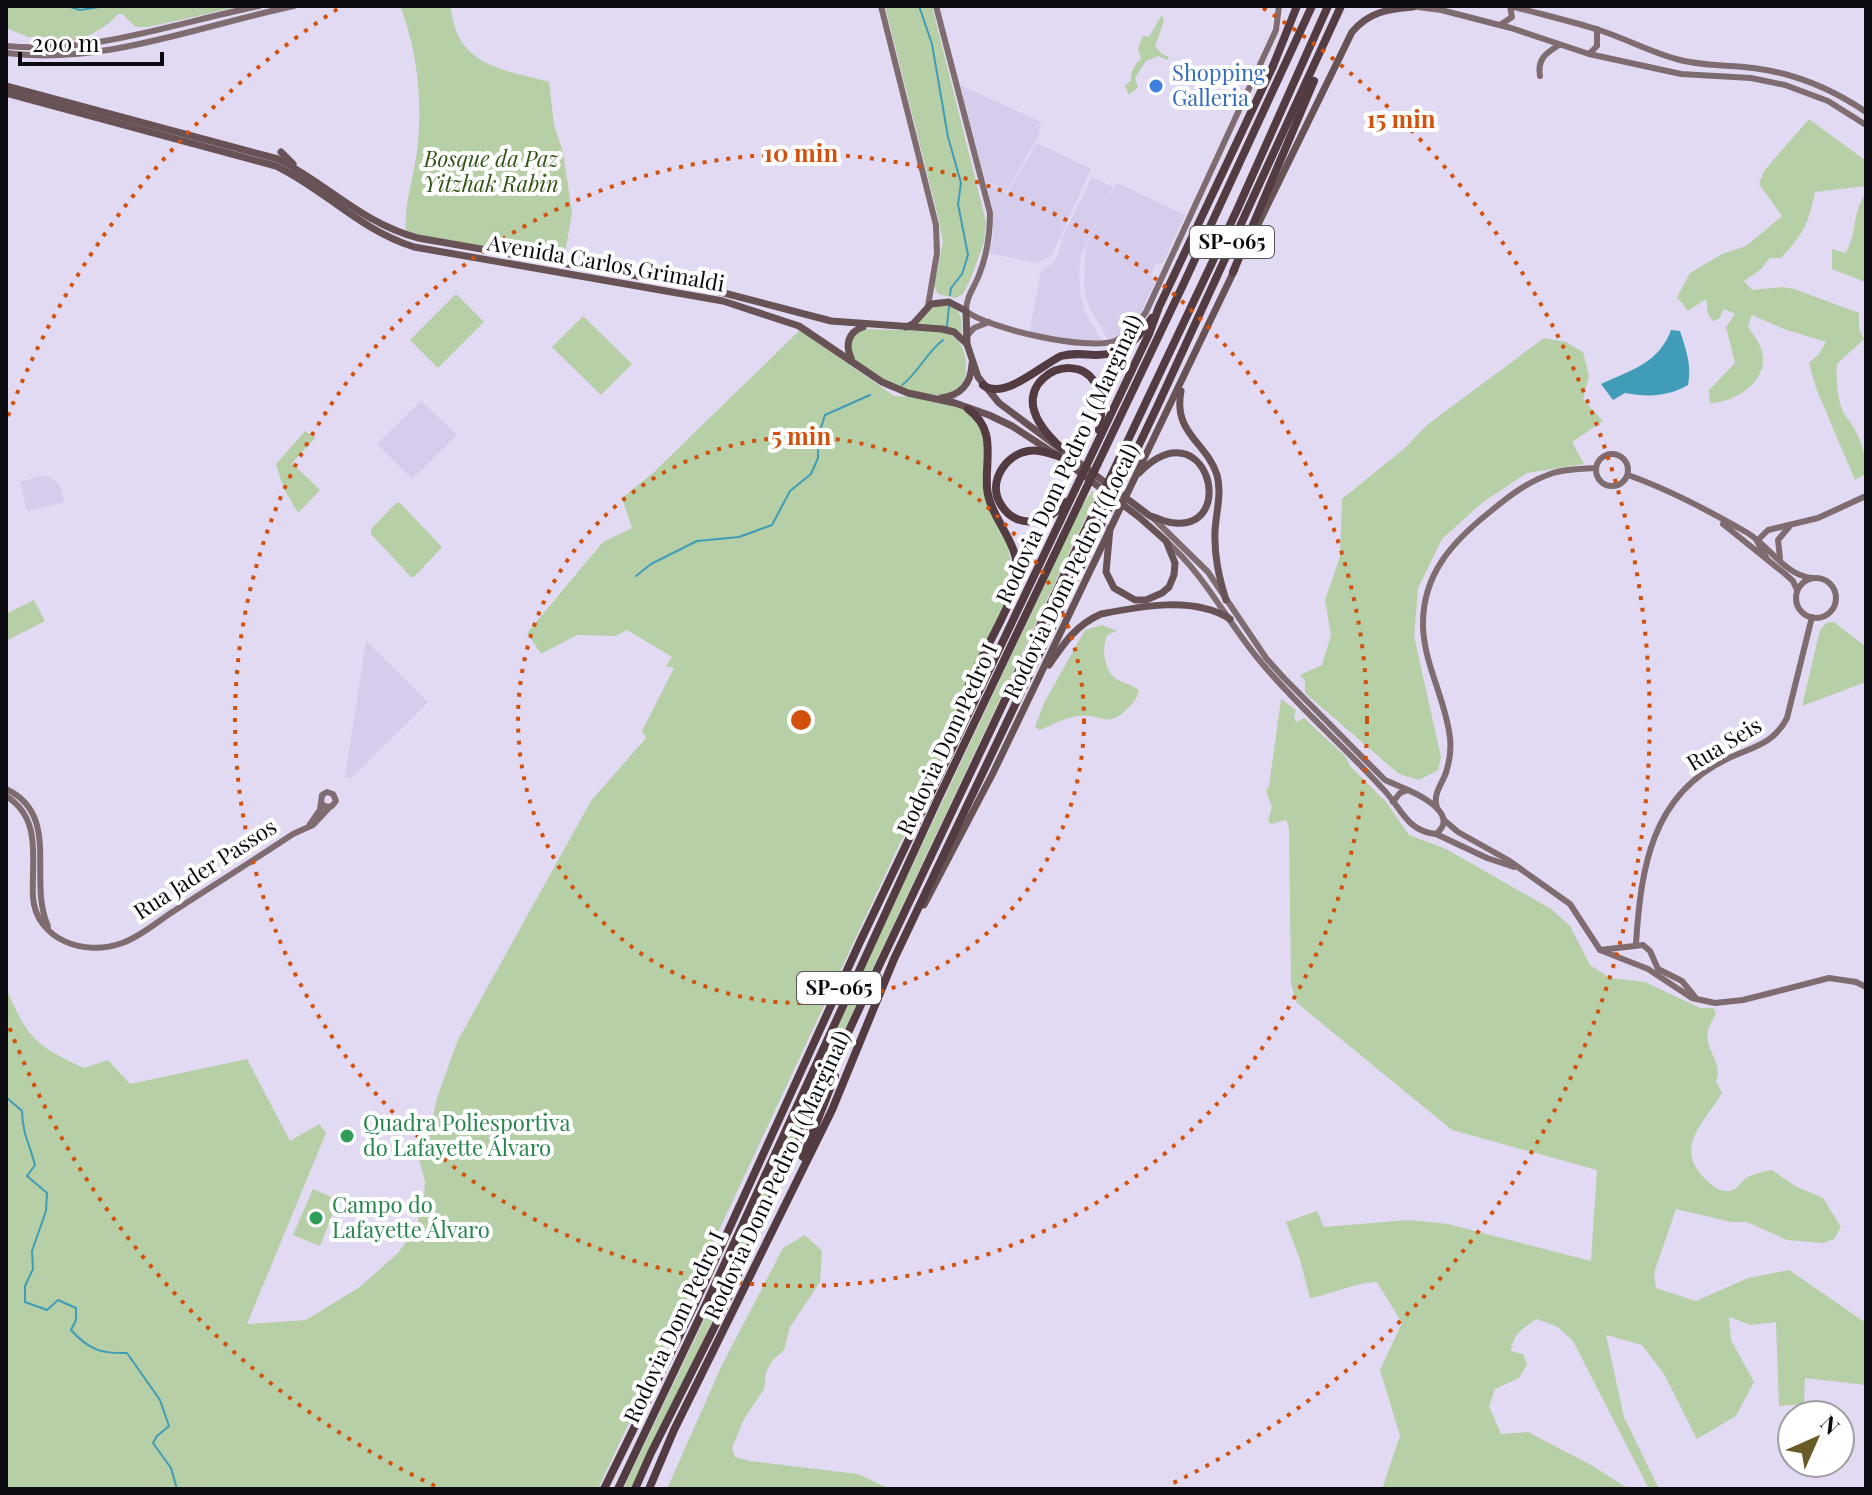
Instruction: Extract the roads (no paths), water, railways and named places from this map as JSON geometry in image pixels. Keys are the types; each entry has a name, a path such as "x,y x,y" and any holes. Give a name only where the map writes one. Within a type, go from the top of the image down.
{"highway":[{"name":"Rodovia Dom Pedro I (Marginal)","path":"605,1487 693,1308 931,790 1149,334 1273,66 1297,6"},
{"name":"Rodovia Dom Pedro I","path":"618,1489 702,1314 938,799 1312,6"},
{"name":"Rodovia Dom Pedro I","path":"635,1489 722,1312 853,1024 1274,131 1328,6"},
{"name":"Rodovia Dom Pedro I (Marginal)","path":"649,1489 674,1430 832,1110 894,959 1107,511 1341,6"},
{"path":"1233,272 1321,64 1329,37"},
{"path":"983,385 989,390 1004,390 1061,356 1101,355 1126,349 1159,307"},
{"path":"1059,452 1040,424 1033,403 1035,390 1042,379 1064,368 1078,369 1098,383 1103,410 1096,443"},
{"path":"931,790 956,734 966,691 1017,575 1010,541 987,491 988,436 982,422 968,409"},
{"path":"1059,452 1029,450 1007,462 999,473 996,488 1000,503 1013,517 1027,522 1041,522 1062,508 1074,491"},
{"path":"790,1196 853,1024"}],"main road":[{"name":"Rodovia Dom Pedro I (Local)","path":"894,959 993,773 1233,272 1252,240 1352,32 1378,11 1412,6"},
{"name":"Avenida Carlos Grimaldi","path":"6,86 265,155 297,169 363,216 401,233 669,281 727,293 807,316 869,326 942,329 967,340"},
{"name":"Avenida Carlos Grimaldi","path":"6,93 276,166 367,227 414,247 723,301 774,316 816,335 882,382 1012,426 1059,452 1150,516"},
{"path":"281,152 297,169"},
{"path":"617,282 642,277"},
{"path":"662,290 668,288 669,281"},
{"path":"905,327 913,324 927,306 938,302 949,302 966,311"},
{"name":"Avenida Carlos Grimaldi","path":"966,311 972,363 983,385 999,403 1166,541"},
{"path":"852,360 848,349 850,336 859,328 869,326"},
{"path":"931,398 946,398 962,389 970,376 972,363"},
{"path":"1182,381 1180,413 1185,430 1209,460 1220,486 1215,561 1226,600"},
{"path":"1139,473 1157,458 1171,453 1185,455 1198,462 1207,472 1209,500 1202,512 1190,521 1175,523 1150,516"},
{"path":"1110,528 1106,572 1114,588 1135,600 1156,597 1169,587 1175,563 1166,541"},
{"path":"1036,683 1072,633 1101,614 1183,604 1203,606 1230,619"}],"street":[{"path":"6,46 71,46 117,40 259,6"},
{"path":"6,53 84,53 118,48 294,6"},
{"path":"881,6 936,225 937,253 931,278 931,298 927,306"},
{"path":"936,6 990,213 990,236 980,272 967,299 966,311 1019,333 1098,344 1114,341 1130,332 1146,312 1276,30 1279,6"},
{"path":"1412,6 1440,8 1589,54 1650,67 1693,76 1751,78 1785,85 1828,101 1866,125"},
{"path":"1500,25 1512,17 1510,6 1597,29 1655,53 1706,65 1750,67 1784,74 1827,90 1866,112"},
{"path":"1527,6 1533,12"},
{"path":"1589,54 1597,46 1597,29"},
{"path":"1540,76 1542,58 1559,44"},
{"path":"1650,67 1655,62 1655,53"},
{"path":"967,340 976,326 989,322"},
{"path":"1628,475 1625,461 1616,454 1604,455 1595,468 1555,473 1522,487 1457,539 1444,554 1430,580 1425,599 1424,636 1451,748 1447,770 1435,799 1437,808 1444,820 1458,832 1527,874 1575,909 1600,950 1648,969 1697,999 1715,1003 1743,1000 1829,978 1856,982 1866,987"},
{"path":"1595,468 1599,480 1608,486 1617,486 1628,475"},
{"path":"1628,475 1664,487 1746,532 1801,576 1829,584 1835,598 1830,612 1812,617 1799,609 1793,581 1710,513"},
{"path":"1746,532 1792,525 1831,513 1866,496"},
{"path":"1150,516 1208,572 1266,658 1284,678 1385,780 1422,796 1437,808"},
{"path":"1785,564 1778,554 1777,543 1780,535 1792,525"},
{"path":"1757,541 1768,530"},
{"path":"1166,541 1197,573 1258,659 1411,825 1527,874"},
{"path":"1757,541 1767,559"},
{"path":"1797,590 1812,578"},
{"name":"Rua Seis","path":"1636,943 1643,871 1662,822 1696,778 1724,760 1763,745 1781,728 1787,718 1812,617"},
{"path":"1422,796 1438,788"},
{"path":"6,789 26,803 38,824 41,843 39,898 52,933"},
{"path":"1393,802 1400,793 1408,790"},
{"path":"6,796 21,808 31,827 35,906 43,924 52,933"},
{"name":"Rua Jader Passos","path":"52,933 82,947 124,943 322,818 325,806"},
{"path":"1436,834 1443,827 1444,820"},
{"path":"1600,950 1636,943 1648,949 1662,972 1682,981 1697,999"},
{"path":"1626,961 1623,953 1628,945"},
{"path":"1648,969 1653,961"},
{"path":"1671,984 1682,981"}],"water":[{"path":"1671,330 1680,331 1689,364 1688,385 1657,395 1625,393 1613,400 1601,384 1651,358"}],"waterway":[{"path":"67,6 80,10 106,6"},
{"path":"919,6 932,44 948,137 961,183 958,204 968,255 950,295"},
{"path":"947,326 949,306"},
{"path":"902,385 943,340"},
{"path":"636,576 651,564 697,541 739,537 772,525 790,491 811,474 818,458 818,437 825,415 870,395"},
{"path":"6,1097 22,1111 35,1165 27,1176 47,1193 46,1211 32,1251 33,1269 25,1286 25,1302 47,1310 58,1300 76,1308 76,1320 71,1330 78,1337 96,1349 127,1353 160,1400 169,1426 153,1443 171,1468 177,1489"}],"place":[{"name":"Shopping Galleria","path":"1156,86"},
{"name":"Quadra Poliesportiva do Lafayette Álvaro","path":"347,1136"},
{"name":"Campo do Lafayette Álvaro","path":"316,1218"}],"park label":[{"name":"Bosque da Paz Yitzhak Rabin","path":"491,172"}]}
